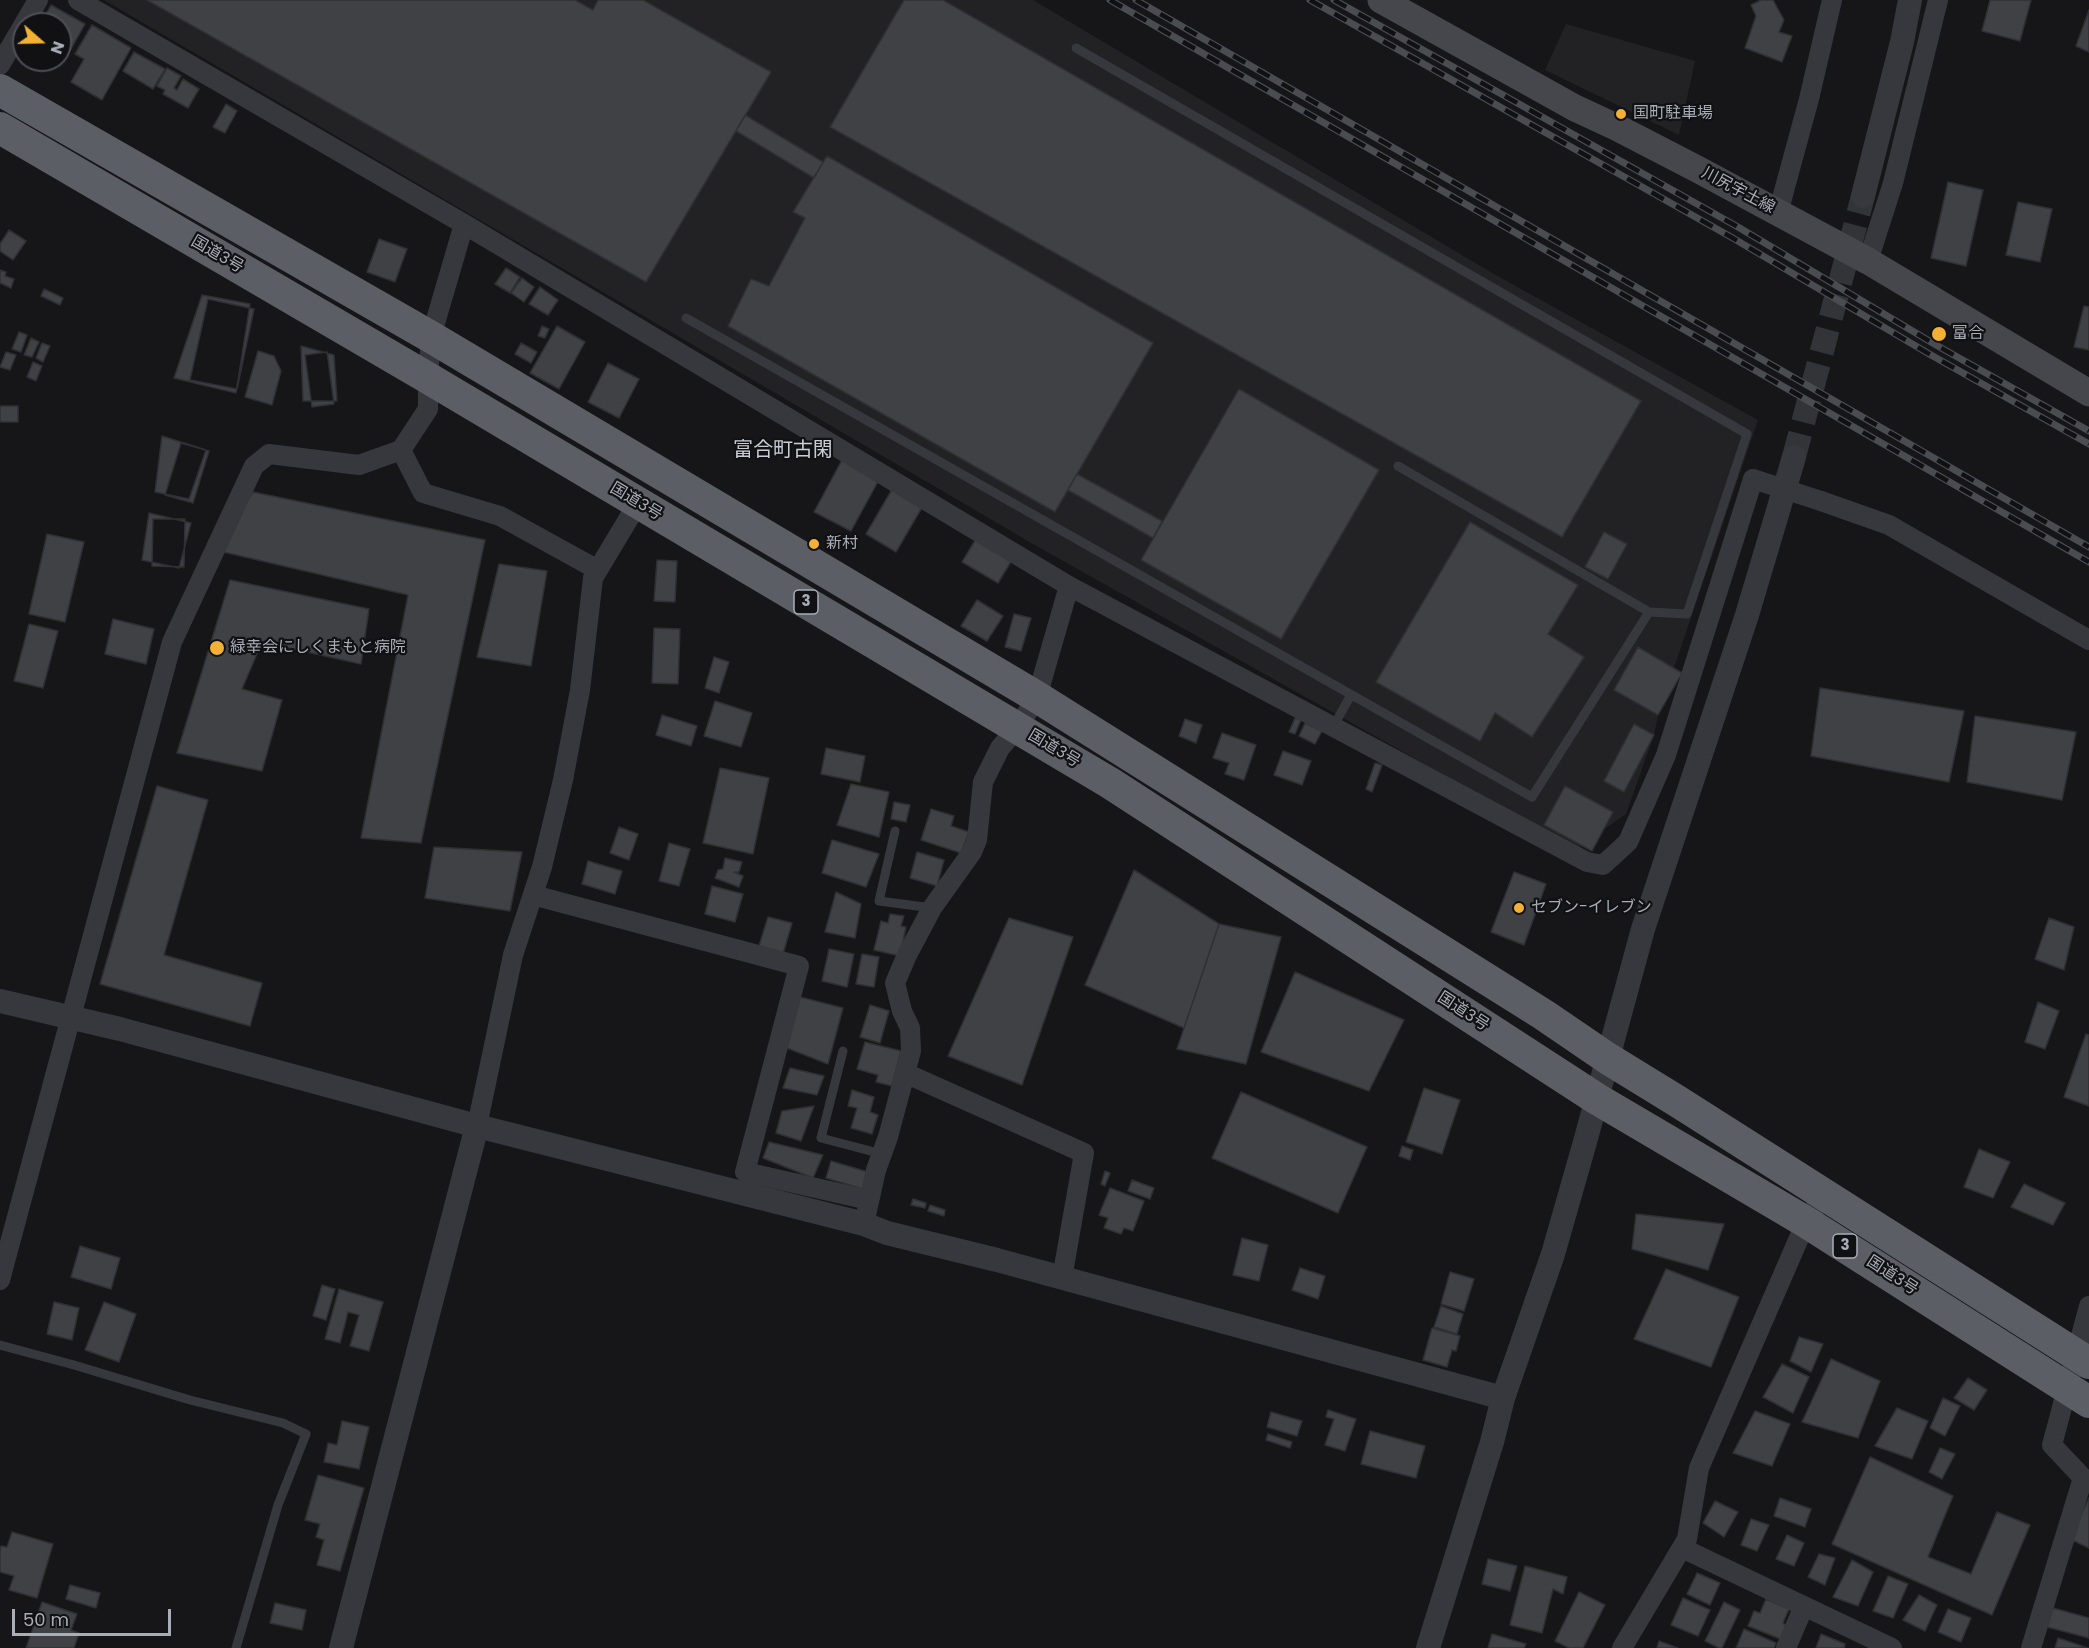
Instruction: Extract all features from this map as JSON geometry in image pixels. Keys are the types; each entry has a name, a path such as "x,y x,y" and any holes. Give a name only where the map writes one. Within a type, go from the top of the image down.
{"highway":[{"name":"国道3号","path":"0,90 431,337 1037,697 1544,1015 1607,1058 2082,1359"},
{"name":"国道3号","path":"0,128 428,378 1110,783 1597,1099 1806,1222 2078,1395"}],"main road":[{"name":"川尻宇土線","path":"1394,3 1575,108 1626,132 1868,261 2089,393"}],"street":[{"path":"78,0 464,224 1069,586 1587,862 1603,865 1628,842 1666,755 1753,479 1889,525 2089,640"},
{"path":"1778,213 1809,99 1832,0"},
{"path":"1863,196 1902,42 1910,0"},
{"path":"1868,261 1893,183 1938,0"},
{"path":"0,65 12,44"},
{"path":"0,1280 172,642 254,466 269,454 359,465 401,450 429,409 428,378 431,337 464,224"},
{"path":"401,450 423,493 500,516 598,570"},
{"path":"1428,1648 1477,1494 1503,1398 1552,1254 1643,928 1747,615 1794,457"},
{"path":"341,1648 477,1126 513,955 542,867 566,768 580,690 593,578 638,502"},
{"path":"864,1224 910,1051 910,1028 902,1011 895,983 932,908 972,852 977,840 984,782 1000,748 1018,728 1037,697 1069,586"},
{"path":"532,895 799,966 745,1172 869,1200"},
{"path":"0,1001 120,1029 477,1126 864,1224 887,1233 1062,1278 1503,1398"},
{"path":"905,1073 1084,1153 1062,1278"},
{"path":"1622,1648 1687,1539 1700,1468 1806,1222 1824,1194"},
{"path":"2031,1648 2083,1478 2052,1445 2078,1395 2089,1306"},
{"path":"1682,1548 1892,1648"},
{"path":"1786,1648 1804,1606"}],"lane":[{"path":"1076,48 1748,434 1687,614 1649,612 1398,466"},
{"path":"686,318 1532,797 1649,612"},
{"path":"1333,727 1351,694"},
{"path":"895,831 879,901 932,908"},
{"path":"843,1051 821,1138 882,1154"},
{"path":"0,1345 199,1403 283,1423 306,1434 278,1505 236,1648"}],"shaded area":[{"path":"104,0 1033,0 1494,274 1758,420 1626,814 1576,849 1033,544"},
{"path":"1566,24 1695,61 1679,135 1545,70"}],"building":[{"path":"147,0 575,0 593,10 598,0 643,0 771,72 646,282"},
{"path":"904,0 943,0 1641,401 1562,537 830,127"},
{"path":"1761,0 1773,0 1784,20 1779,32 1792,36 1782,62 1745,48 1756,16 1751,5"},
{"path":"1990,0 2031,0 2020,41 1982,31"},
{"path":"51,5 64,12 47,12"},
{"path":"2089,10 2089,52 2076,46"},
{"path":"72,17 85,24 72,47"},
{"path":"92,25 131,48 102,100 71,82 84,59 75,54"},
{"path":"134,52 165,69 153,89 123,71"},
{"path":"167,68 181,76 174,88 177,90 183,79 199,89 188,108 163,94 165,90 157,86"},
{"path":"226,104 237,111 225,133 213,127"},
{"path":"745,115 823,162 814,178 736,131"},
{"path":"827,156 1153,343 1055,512 728,326 751,279 769,286 805,218 793,212"},
{"path":"1948,182 1983,190 1966,266 1931,258"},
{"path":"2018,202 2052,209 2040,262 2006,255"},
{"path":"9,230 26,241 13,260 0,251 0,244"},
{"path":"379,239 407,249 395,282 367,272"},
{"path":"506,268 520,277 510,293 495,284"},
{"path":"0,270 6,272 5,276 14,279 11,288 0,283"},
{"path":"522,278 534,287 524,302 511,293"},
{"path":"540,287 558,300 548,315 529,304"},
{"path":"44,289 63,298 60,305 41,296"},
{"path":"202,295 250,304 236,393 174,378"},
{"path":"208,299 254,309 237,389 190,380"},
{"path":"2084,306 2089,307 2089,350 2074,347"},
{"path":"542,326 549,329 545,338 538,336"},
{"path":"557,326 585,342 559,389 530,373"},
{"path":"19,332 27,335 21,352 12,349"},
{"path":"31,338 39,342 32,357 24,355"},
{"path":"42,343 50,346 43,362 36,358"},
{"path":"521,343 537,352 531,363 515,354"},
{"path":"301,346 334,355 337,401 303,401"},
{"path":"258,351 274,356 281,371 272,405 245,397"},
{"path":"6,352 16,355 10,370 0,367"},
{"path":"327,352 334,404 312,407 305,355"},
{"path":"33,362 42,366 36,381 27,377"},
{"path":"608,363 639,379 619,418 588,402"},
{"path":"1239,389 1379,470 1281,639 1141,560"},
{"path":"0,406 18,406 18,422 0,422"},
{"path":"162,436 206,450 189,499 155,492"},
{"path":"181,443 209,451 193,503 165,495"},
{"path":"843,458 880,478 851,531 814,512"},
{"path":"1077,474 1162,521 1153,538 1068,490"},
{"path":"894,486 924,504 896,552 866,534"},
{"path":"253,492 485,540 421,843 361,838 408,595 215,550"},
{"path":"149,513 191,523 179,568 142,560"},
{"path":"153,519 185,519 184,567 152,566"},
{"path":"1470,522 1578,585 1548,634 1584,657 1532,737 1495,713 1480,741 1376,682"},
{"path":"1604,532 1627,544 1608,579 1585,567"},
{"path":"47,534 84,542 65,622 29,614"},
{"path":"976,539 1012,560 998,583 962,562"},
{"path":"657,560 677,561 675,602 654,601"},
{"path":"499,564 547,571 531,666 477,657"},
{"path":"230,580 369,609 361,664 262,642 242,689 282,700 262,771 177,753"},
{"path":"977,600 1003,616 987,641 961,626"},
{"path":"1014,614 1031,618 1021,651 1005,647"},
{"path":"113,619 154,629 146,664 105,654"},
{"path":"29,624 58,631 43,688 14,681"},
{"path":"654,628 680,629 678,684 652,683"},
{"path":"1638,647 1682,673 1658,715 1614,690"},
{"path":"714,657 729,662 719,693 705,688"},
{"path":"1820,688 1964,711 1949,782 1811,756"},
{"path":"715,701 752,713 741,747 704,736"},
{"path":"662,715 697,726 691,746 656,735"},
{"path":"1975,716 2076,732 2062,800 1967,782"},
{"path":"1295,718 1301,720 1295,734 1289,732"},
{"path":"1185,719 1202,725 1196,743 1179,736"},
{"path":"1305,723 1322,731 1315,744 1299,736"},
{"path":"1634,724 1654,735 1624,792 1604,781"},
{"path":"1222,733 1256,745 1244,780 1225,774 1229,763 1213,758"},
{"path":"826,748 865,756 860,782 821,774"},
{"path":"1283,751 1311,761 1302,785 1274,775"},
{"path":"1375,763 1382,765 1372,792 1366,789"},
{"path":"720,768 769,778 753,854 703,843"},
{"path":"851,784 889,792 879,837 837,825"},
{"path":"157,786 208,800 164,955 262,983 250,1026 100,984"},
{"path":"1565,786 1613,812 1592,851 1544,825"},
{"path":"894,802 910,805 906,822 891,819"},
{"path":"931,809 954,816 951,826 969,832 961,853 921,840"},
{"path":"619,827 638,834 629,860 610,853"},
{"path":"832,840 879,854 866,887 822,873"},
{"path":"669,843 690,849 679,886 659,881"},
{"path":"434,847 522,852 510,911 425,898"},
{"path":"917,852 944,860 937,886 910,878"},
{"path":"725,858 742,862 739,872 734,872 743,876 739,887 715,878 718,870 723,869"},
{"path":"588,861 622,871 615,894 582,884"},
{"path":"1134,870 1219,924 1184,1028 1085,985"},
{"name":"セブン-イレブン","path":"1514,872 1546,884 1524,945 1491,932"},
{"path":"712,886 743,894 735,922 705,914"},
{"path":"836,892 861,904 855,938 825,932"},
{"path":"890,914 904,916 901,926 906,927 900,956 874,950 881,921 888,923"},
{"path":"768,917 792,923 783,954 759,946"},
{"path":"1009,918 1073,937 1022,1085 948,1056"},
{"path":"2049,918 2074,927 2064,970 2035,959"},
{"path":"1219,924 1281,937 1246,1064 1177,1049"},
{"path":"829,949 854,954 847,987 822,981"},
{"path":"862,954 879,957 874,987 856,984"},
{"path":"1295,972 1404,1020 1369,1091 1261,1052"},
{"path":"800,997 843,1008 828,1064 787,1048"},
{"path":"2038,1002 2059,1011 2045,1049 2025,1042"},
{"path":"870,1005 889,1011 880,1043 860,1037"},
{"path":"2086,1034 2089,1035 2089,1106 2064,1097"},
{"path":"865,1042 901,1051 892,1086 876,1082 878,1075 857,1069"},
{"path":"790,1068 824,1076 817,1095 783,1088"},
{"path":"1424,1088 1460,1100 1442,1154 1406,1142"},
{"path":"852,1090 874,1097 870,1112 878,1115 872,1134 851,1128 857,1108 848,1106"},
{"path":"1241,1092 1367,1147 1338,1213 1212,1158"},
{"path":"814,1106 801,1141 776,1133 782,1111"},
{"path":"769,1142 823,1155 813,1178 763,1158"},
{"path":"1402,1146 1413,1150 1410,1160 1399,1156"},
{"path":"1979,1149 2010,1162 1993,1198 1964,1187"},
{"path":"831,1161 868,1172 863,1189 826,1178"},
{"path":"1105,1171 1110,1173 1105,1186 1101,1184"},
{"path":"1132,1180 1154,1188 1150,1199 1128,1191"},
{"path":"2024,1184 2065,1203 2053,1225 2011,1207"},
{"path":"1110,1188 1144,1201 1133,1231 1124,1228 1121,1234 1104,1228 1108,1218 1099,1215"},
{"path":"913,1199 926,1203 925,1208 911,1205"},
{"path":"930,1205 945,1210 944,1216 928,1211"},
{"path":"1636,1214 1724,1224 1708,1270 1632,1249"},
{"path":"1242,1238 1268,1245 1259,1281 1233,1275"},
{"path":"80,1246 120,1258 111,1289 71,1277"},
{"path":"1300,1268 1325,1276 1318,1299 1292,1290"},
{"path":"1666,1269 1739,1297 1711,1367 1634,1339"},
{"path":"1450,1272 1474,1279 1464,1311 1441,1304"},
{"path":"322,1285 335,1289 326,1320 313,1316"},
{"path":"339,1289 383,1302 369,1351 350,1346 359,1315 348,1312 340,1343 325,1339"},
{"path":"54,1302 79,1308 72,1340 47,1334"},
{"path":"104,1302 136,1314 119,1362 85,1350"},
{"path":"1441,1306 1463,1314 1457,1334 1434,1327"},
{"path":"1432,1328 1460,1336 1456,1351 1452,1350 1447,1367 1423,1360"},
{"path":"1799,1337 1823,1344 1811,1372 1790,1361"},
{"path":"1831,1359 1880,1381 1858,1438 1802,1422"},
{"path":"1782,1364 1809,1377 1793,1413 1763,1397"},
{"path":"1968,1378 1987,1390 1974,1410 1954,1398"},
{"path":"1943,1398 1960,1406 1945,1436 1930,1428"},
{"path":"1897,1408 1928,1421 1912,1459 1875,1446"},
{"path":"1328,1410 1356,1419 1345,1451 1325,1445 1334,1419 1326,1417"},
{"path":"1755,1411 1790,1424 1772,1466 1733,1453"},
{"path":"1271,1412 1302,1421 1297,1436 1267,1427"},
{"path":"342,1421 369,1427 359,1469 324,1462 328,1443 337,1445"},
{"path":"1370,1431 1425,1446 1416,1478 1361,1464"},
{"path":"1268,1434 1292,1442 1290,1448 1266,1440"},
{"path":"1940,1448 1955,1454 1942,1479 1929,1472"},
{"path":"1870,1457 1953,1496 1928,1557 1971,1574 1997,1512 2030,1525 1992,1615 1832,1544"},
{"path":"318,1475 364,1488 340,1571 317,1565 324,1540 316,1537 320,1524 305,1520"},
{"path":"1780,1498 1811,1509 1805,1527 1774,1516"},
{"path":"2089,1498 2089,1548 2070,1539"},
{"path":"1715,1501 1738,1512 1724,1537 1703,1523"},
{"path":"1751,1519 1769,1525 1757,1551 1741,1545"},
{"path":"12,1532 53,1544 37,1598 9,1590 14,1576 0,1572 1,1546 7,1547"},
{"path":"1787,1535 1804,1543 1794,1566 1776,1559"},
{"path":"1819,1554 1835,1558 1825,1585 1808,1577"},
{"path":"1488,1559 1517,1566 1510,1591 1482,1584"},
{"path":"1852,1560 1873,1572 1858,1606 1833,1597"},
{"path":"1525,1566 1567,1577 1563,1594 1553,1589 1542,1633 1510,1625"},
{"path":"1697,1573 1720,1583 1710,1605 1687,1594"},
{"path":"1888,1576 1908,1584 1893,1618 1873,1611"},
{"path":"70,1585 100,1593 96,1608 66,1599"},
{"path":"1579,1592 1605,1605 1583,1648 1569,1648 1555,1641"},
{"path":"1919,1595 1937,1605 1925,1631 1903,1620"},
{"path":"1683,1598 1710,1610 1698,1636 1671,1625"},
{"path":"1766,1599 1789,1609 1783,1623 1788,1628 1783,1640 1748,1626 1754,1611 1760,1613"},
{"path":"42,1602 77,1614 71,1630 79,1633 74,1648 26,1648"},
{"path":"1724,1602 1740,1610 1722,1648 1719,1648 1705,1641"},
{"path":"275,1603 306,1610 302,1630 270,1623"},
{"path":"2053,1608 2089,1618 2089,1638 2047,1627"},
{"path":"1948,1609 1971,1618 1961,1642 1938,1632"},
{"path":"1744,1629 1776,1643 1774,1648 1736,1648"},
{"path":"1492,1634 1526,1644 1524,1648 1488,1648"},
{"path":"1821,1634 1845,1644 1844,1648 1816,1648"},
{"path":"2058,1638 2088,1648 2055,1648"},
{"path":"1659,1641 1678,1648 1657,1648"}],"tunnel":[{"path":"1794,457 1863,196"}],"railway":[{"path":"1110,0 2089,562"},
{"path":"1136,0 2089,547"},
{"path":"1310,0 1731,237 1931,355 2089,444"},
{"path":"1334,0 1738,227 1936,345 2089,431"}],"place":[{"name":"国町駐車場","path":"1621,114"},
{"name":"富合","path":"1939,334"},
{"name":"新村","path":"814,544"},
{"name":"緑幸会にしくまもと病院","path":"217,648"},
{"name":"セブン-イレブン","path":"1519,908"}],"district":[{"name":"富合町古閑","path":"783,451"}]}
